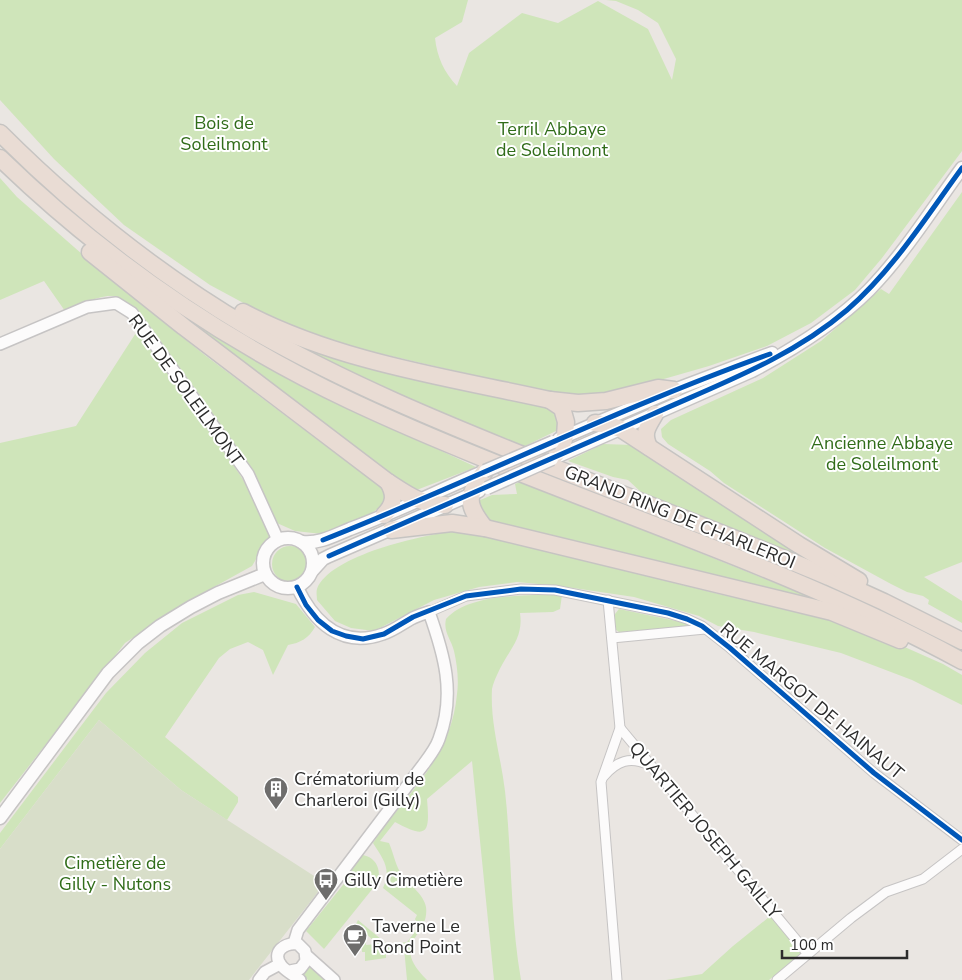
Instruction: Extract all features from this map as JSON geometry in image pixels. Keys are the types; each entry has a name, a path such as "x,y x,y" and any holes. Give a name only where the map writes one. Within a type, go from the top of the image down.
{"highway":[{"name":"GRAND RING DE CHARLEROI","path":"0,133 47,179 147,261 252,329 308,359 359,385 483,439 764,550 884,602 962,641"},
{"name":"GRAND RING DE CHARLEROI","path":"0,158 77,228 136,274 245,345 301,376 352,401 470,452 820,592 883,620 961,660"},
{"path":"0,166 5,174 28,198 120,277 184,328 388,482 417,500 428,504 446,505"},
{"path":"199,296 221,300 279,330 323,347 371,361 550,400 578,403 606,401 658,388 674,390"},
{"path":"550,400 562,408 566,422 561,447"},
{"path":"649,447 645,439 646,429 655,414"},
{"path":"595,423 621,429 799,546 866,585 884,602"},
{"path":"388,482 393,490 394,500 388,523 452,523 485,528 832,612 901,640 961,660"},
{"path":"477,483 471,505 485,528"}],"main road":[{"path":"477,483 446,505 388,523 309,543 290,538 278,540 270,546 265,554 263,564 265,574 269,580 282,588 297,587 304,583 323,560 388,523 417,500 477,483 561,447 621,429 752,371 798,344 846,311 869,290 892,264 962,168"},
{"path":"561,447 595,423 674,390 798,344"},
{"path":"302,542 312,555 313,570"},
{"path":"0,818 108,673 138,643 191,606 265,574"}],"street":[{"name":"RUE DE SOLEILMONT","path":"0,344 87,307 116,303 132,313 248,474 278,540"},
{"path":"294,943 298,930 424,765 439,741 448,712 448,684 439,640 429,612 413,617 384,634 363,638 346,636 332,631 318,620 306,605 297,587"},
{"name":"RUE MARGOT DE HAINAUT","path":"429,612 466,596 521,589 555,590 668,613 687,619 705,629 730,648 874,773 962,840"},
{"name":"QUARTIER JOSEPH GAILLY","path":"608,600 620,728 601,782 617,980"},
{"path":"612,638 705,629"},
{"name":"QUARTIER JOSEPH GAILLY","path":"620,728 808,954"},
{"path":"601,782 610,770 622,762 635,760 650,765"},
{"path":"777,980 886,892 923,879 962,849"},
{"path":"300,980 280,964 278,953 286,944 294,943 302,947 306,956 334,980"},
{"path":"290,971 300,969 306,961 306,956"},
{"path":"259,980 265,972 280,964"}],"green space":[{"path":"0,0 468,0 462,22 435,38 437,52 442,64 457,86 469,53 522,13 558,23 598,1 648,29 672,80 676,59 658,23 638,10 616,1 606,0 962,0 962,151 882,258 855,290 811,323 767,346 709,366 615,393 579,396 538,390 339,344 262,313 210,285 124,225 54,159 0,100"},
{"path":"0,178 17,197 115,283 206,356 387,492 382,505 372,513 322,534 295,531 270,520 256,477 206,405 133,307 118,297 107,296 88,301 65,311 44,281 0,300"},
{"name":"Ancienne Abbaye de Soleilmont","path":"962,192 962,562 924,577 962,601 962,623 928,604 929,600 923,596 907,592 825,548 724,483 710,471 668,444 662,437 661,429 671,420 763,378 821,341 881,289 889,294"},
{"path":"192,321 254,360 336,402 476,467 414,491 194,329"},
{"path":"141,325 155,355 205,422 242,478 267,522 269,537 252,566 185,603 125,643 0,803 0,443 76,426"},
{"path":"289,341 552,406 559,412 558,430 523,447 359,377"},
{"path":"603,444 633,445 824,566 642,493 628,480 613,477 568,461"},
{"path":"521,481 835,607 484,518 478,501 492,495 517,494 515,484"},
{"path":"455,531 469,532 577,556 613,568 727,596 833,618 882,637 943,664 962,675 962,705 912,680 841,653 754,632 718,626 699,616 634,597 560,586 517,582 479,587 434,600 374,631 351,628 335,621 317,600 317,589 325,577 340,566 358,557 401,542"},
{"path":"290,546 303,551 308,564 303,577 290,582 277,577 272,564 277,551"},
{"path":"254,592 296,604 315,627 304,639 288,645 273,675 263,650 248,642 230,649 219,658 165,737 238,797 238,802 227,820 181,790 99,720 0,849 0,833 106,693 145,653 182,623 238,595"},
{"path":"562,595 560,609 553,612 520,613 520,631 492,689 494,727 505,791 515,933 521,980 494,980 472,761 427,799 428,819 424,830 420,832 414,831 395,822 380,841 389,843 400,872 425,902 426,917 413,940 411,956 416,967 427,980 407,980 404,948 386,950 386,958 365,961 365,952 362,952 362,947 351,940 355,935 366,939 366,945 377,944 356,924 358,920 388,945 407,942 416,928 415,919 417,915 383,888 387,875 385,864 373,843 426,774 446,738 453,717 458,689 457,672 454,651 445,624 446,619 469,604 483,600"},
{"path":"619,609 686,623 687,627 619,632 615,629 615,614"},
{"name":"Cimetière de Gilly - Nutons","path":"99,720 181,790 325,883 249,980 0,980 0,849"},
{"path":"363,855 372,859 377,865 379,873 378,882 324,949 306,931 347,880 352,868"},
{"path":"774,913 805,950 769,980 666,980 702,974"},
{"path":"309,964 326,980 308,980 301,974"}],"cycle path":[{"path":"329,556 729,381 779,356 802,342 847,310 879,278 962,168"},
{"path":"323,540 435,494 601,421 770,354"},
{"path":"297,587 306,605 318,620 332,631 363,639 384,634 413,617 466,596 521,589 555,590 668,613 687,619 702,626 730,648 874,773 962,840"}],"place":[{"name":"Crématorium de Charleroi (Gilly)","path":"276,810"},
{"name":"Gilly Cimetière","path":"326,901"},
{"name":"Taverne Le Rond Point","path":"355,957"}],"park label":[{"name":"Bois de Soleilmont","path":"224,133"},
{"name":"Terril Abbaye de Soleilmont","path":"552,139"}]}
